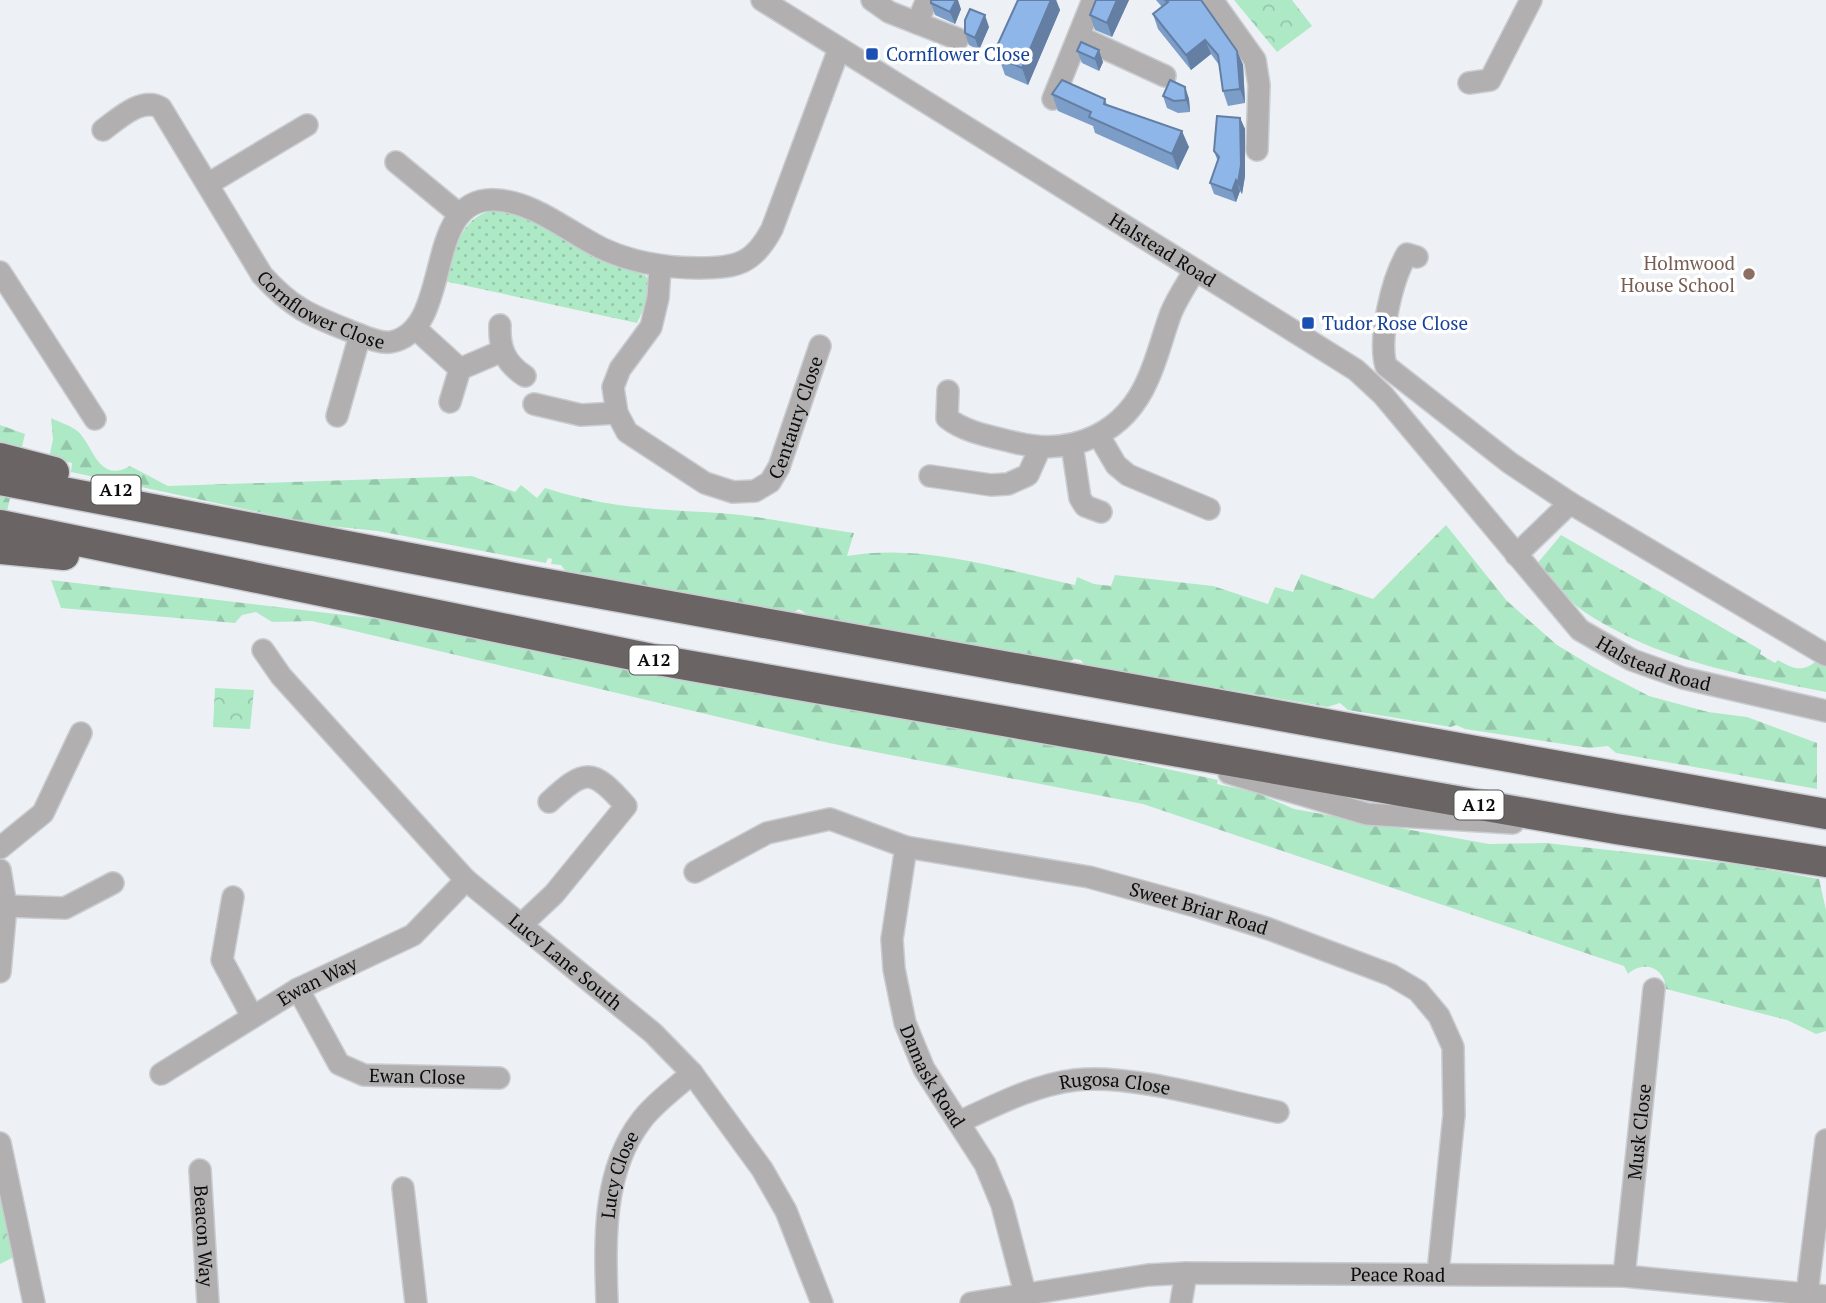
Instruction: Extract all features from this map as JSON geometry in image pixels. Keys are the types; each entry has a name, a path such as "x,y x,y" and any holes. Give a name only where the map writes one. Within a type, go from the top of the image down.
{"highway":[{"name":"A12","path":"0,458 232,525"},
{"name":"A12","path":"0,480 232,525 1826,814"},
{"name":"A12","path":"0,525 179,564 652,659 1616,829 1826,862"},
{"name":"A12","path":"0,550 179,564"}],"street":[{"name":"Halstead Road","path":"762,0 1356,369 1382,395 1580,629 1632,660 1683,678 1826,711"},
{"path":"872,0 889,12 958,39"},
{"path":"917,23 927,0"},
{"path":"1053,99 1093,0"},
{"path":"1212,0 1255,60 1259,85 1256,150"},
{"path":"1469,83 1492,87 1531,0"},
{"path":"1080,37 1165,76"},
{"path":"396,162 459,214 472,205 490,199 509,200 531,209 603,249 660,268 718,268 749,260 762,248 772,229 839,50"},
{"name":"Cornflower Close","path":"103,130 139,106 149,104 161,108 262,275 281,296 302,313 360,335 388,342 408,335 421,320 450,231 459,214"},
{"path":"208,184 307,125"},
{"path":"1417,257 1407,254 1398,270 1381,351 1386,366 1510,463 1570,503 1826,655"},
{"path":"534,404 581,415 617,413 612,387 620,369 651,327 659,298 660,268"},
{"path":"948,391 947,418 982,434 1040,448 1072,445 1099,436 1131,409 1148,379 1172,310 1195,270"},
{"path":"0,272 95,419"},
{"path":"500,325 502,351 513,368 524,376"},
{"path":"415,328 460,369"},
{"path":"337,416 360,335"},
{"name":"Centaury Close","path":"617,413 627,432 635,439 705,483 733,492 755,491 770,482 779,467 820,346"},
{"path":"450,402 460,369 502,351"},
{"path":"1099,436 1116,465 1128,475 1209,509"},
{"path":"1072,445 1080,498 1085,506 1101,512"},
{"path":"930,476 1008,484 1028,475 1040,448"},
{"path":"1516,555 1570,503"},
{"name":"Lucy Lane South","path":"263,650 281,676 466,880 653,1033 692,1073 762,1170 786,1211 822,1303"},
{"path":"0,848 43,813 81,733"},
{"path":"521,925 554,894 634,801 606,783 588,776 573,779 548,802"},
{"name":"Sweet Briar Road","path":"695,873 767,833 830,819 906,847 1089,877 1195,906 1339,954 1391,975 1418,991 1439,1016 1453,1047 1455,1083 1438,1273"},
{"name":"Damask Road","path":"906,847 892,939 894,969 905,1023 924,1069 985,1164 1002,1205 1025,1293"},
{"path":"0,870 6,906 0,972"},
{"name":"Ewan Way","path":"161,1074 298,989 412,935 466,880"},
{"path":"6,906 65,908 113,883"},
{"path":"233,897 222,960 252,1016"},
{"name":"Ewan Close","path":"298,989 339,1064 364,1075 499,1078"},
{"name":"Musk Close","path":"1624,1276 1654,989"},
{"name":"Lucy Close","path":"607,1303 608,1208 625,1147 641,1119 692,1073"},
{"name":"Rugosa Close","path":"959,1122 1014,1096 1077,1080 1125,1082 1278,1112"},
{"path":"1816,1295 1826,1140"},
{"path":"0,1143 34,1303"},
{"name":"Beacon Way","path":"200,1170 208,1303"},
{"path":"403,1188 416,1303"},
{"path":"1181,1303 1186,1273"},
{"name":"Peace Road","path":"971,1303 1148,1275 1186,1273 1624,1276 1816,1295"}],"green space":[{"path":"1234,0 1292,0 1312,26 1277,52"},
{"path":"506,208 646,276 648,294 637,323 444,281 457,243 470,223 491,211"},
{"path":"51,418 76,430 103,466 110,470 119,470 130,466 168,486 472,476 515,492 521,485 537,498 545,488 624,506 741,515 854,533 847,556 876,553 933,555 1075,585 1077,577 1094,584 1111,586 1115,575 1213,586 1268,604 1275,587 1293,592 1301,574 1373,599 1446,525 1507,601 1557,645 1595,668 1649,696 1708,712 1747,717 1817,743 1817,789 1616,753 1608,746 1589,748 1465,729 1456,725 1451,727 1348,710 1340,703 1328,707 1084,665 1081,660 1074,659 1068,663 808,615 799,609 793,613 566,572 561,565 551,564 552,559 548,558 546,563 378,531 319,525 71,472 72,463 49,458 53,439"},
{"path":"0,425 25,434 0,541"},
{"path":"1561,535 1761,650 1760,654 1775,663 1778,660 1801,668 1815,662 1826,667 1826,692 1700,664 1640,642 1611,628 1577,606 1536,565"},
{"path":"51,580 378,619 962,725 1218,780 1217,784 1255,792 1294,809 1489,844 1546,843 1743,865 1819,879 1826,910 1826,1031 1816,1034 1787,1020 1666,989 1662,975 1652,968 1640,967 1628,974 1624,966 1143,804 829,743 312,621 272,622 256,612 242,615 235,623 61,608"},
{"path":"215,688 254,690 250,729 213,727"},
{"path":"0,1186 16,1256 0,1264"}],"building":[{"path":"931,0 956,0 950,12 931,3"},
{"path":"1018,0 1051,0 1022,68 999,58 1004,49 997,46"},
{"path":"1096,0 1117,0 1107,23 1090,15"},
{"path":"1165,0 1201,0 1237,51 1240,89 1223,91 1218,55 1205,40 1186,55 1153,14 1168,2"},
{"path":"970,9 985,15 975,38 965,33 965,20"},
{"path":"1081,42 1099,50 1095,59 1077,51"},
{"path":"1062,80 1105,99 1104,104 1182,131 1172,154 1089,117 1091,112 1052,94"},
{"path":"1170,80 1185,87 1186,100 1174,101 1163,96"},
{"path":"1217,116 1240,118 1241,165 1238,183 1236,180 1232,191 1210,183 1219,157 1214,151"}],"place":[{"name":"Cornflower Close","path":"872,54"},
{"name":"Holmwood House School","path":"1749,274"},
{"name":"Tudor Rose Close","path":"1308,323"}]}
